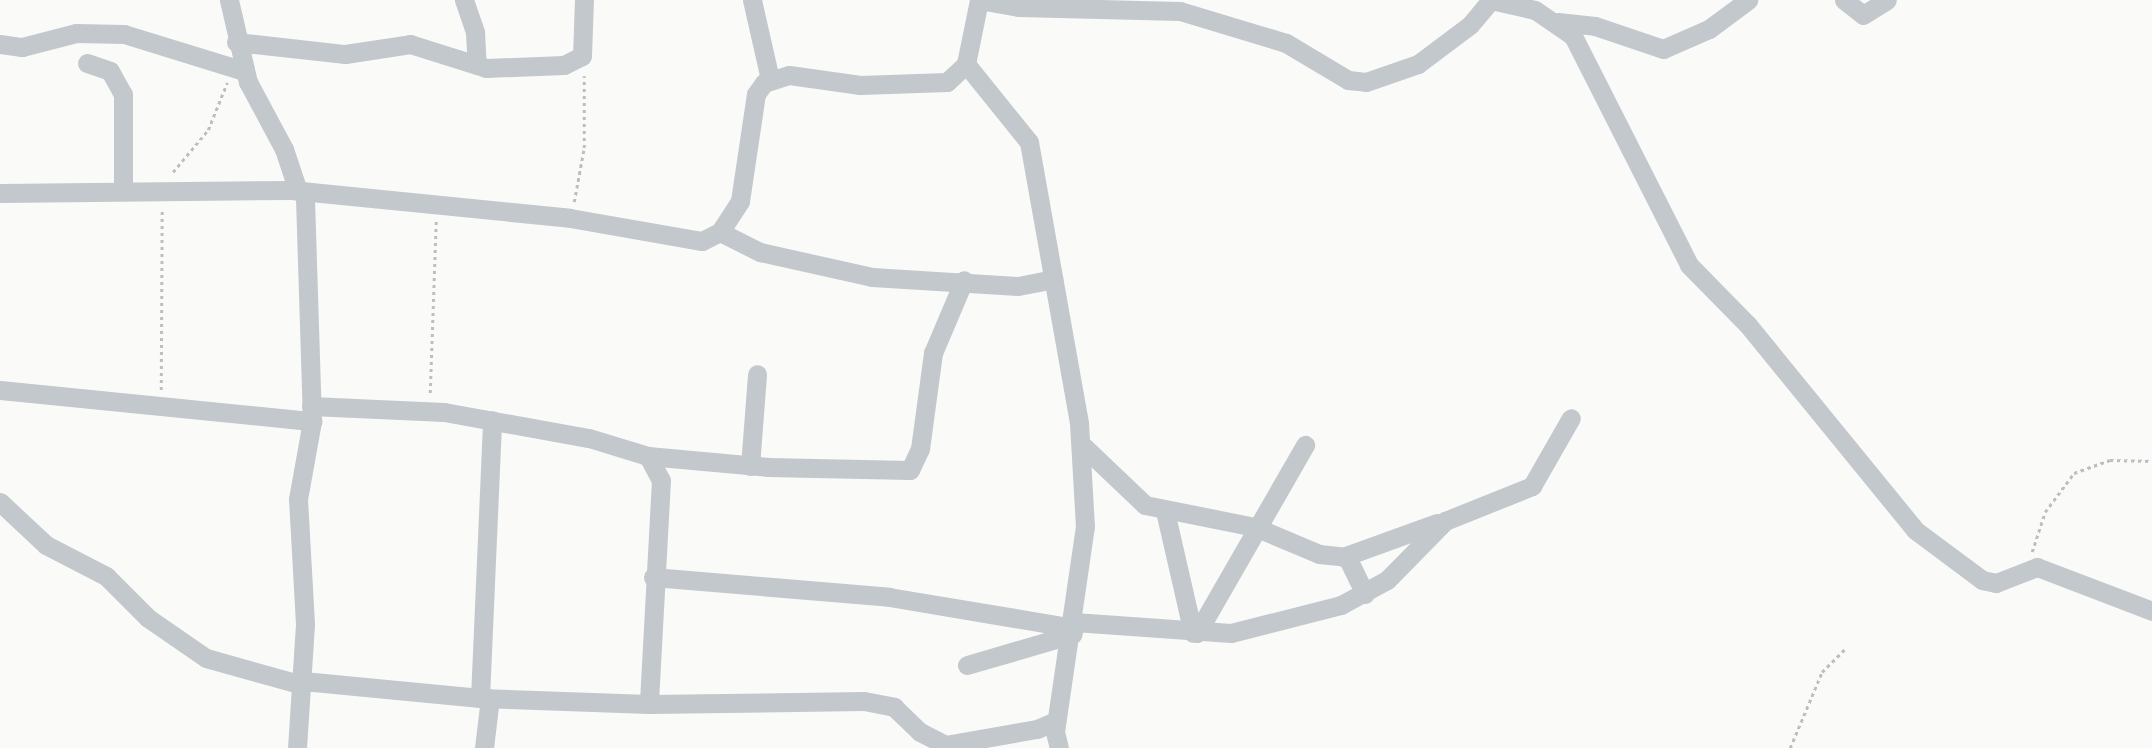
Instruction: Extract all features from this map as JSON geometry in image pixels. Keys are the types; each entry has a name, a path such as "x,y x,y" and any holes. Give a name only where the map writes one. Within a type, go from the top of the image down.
{"street":[{"path":"229,0 239,69 284,149 302,191 312,414 298,499 303,683 297,748"},
{"path":"464,0 475,32 477,65"},
{"path":"236,42 345,54 410,44 477,65 564,65 582,56 584,0"},
{"path":"751,0 770,79"},
{"path":"0,193 161,189 302,191 570,218 691,243 720,232 740,201 756,94 770,79 789,75 860,85 928,85 947,82 966,64 979,0 1017,7 1159,6 1256,32 1286,43 1348,80 1366,82 1418,64 1470,24 1491,0 1558,22 1595,26 1662,49 1709,29 1748,0"},
{"path":"1844,0 1863,15 1887,0"},
{"path":"1558,22 1573,36 1689,265 1748,325 1915,530 1982,580 1996,583 2028,569 2043,568 2152,611"},
{"path":"0,44 22,47 76,33 124,34 239,69"},
{"path":"87,63 110,71 123,94 123,190"},
{"path":"966,64 1029,142 1082,445 1085,526 1074,628 1056,721 1059,748"},
{"path":"720,232 760,252 872,277 964,280 1018,286 1053,279"},
{"path":"648,456 750,466 910,470 920,449 933,353 964,280"},
{"path":"750,466 757,374"},
{"path":"0,390 312,414 429,410 639,449 648,456 661,480 653,577 649,704"},
{"path":"1343,556 1446,521 1532,486 1571,418"},
{"path":"484,748 492,420"},
{"path":"1082,445 1145,505 1255,527 1319,555 1350,559 1365,594"},
{"path":"1195,633 1304,445"},
{"path":"0,502 46,545 106,576 148,618 205,658 303,683 485,698 649,704 864,701 894,708 920,732 945,745 1037,729 1056,721"},
{"path":"1165,511 1195,633"},
{"path":"653,577 889,597 1074,628 1231,634 1275,624 1365,594 1405,566 1446,521"},
{"path":"967,665 1074,628"}],"path":[{"path":"570,218 584,148 582,56"},
{"path":"161,404 161,189 208,130 239,69"},
{"path":"429,410 436,203"},
{"path":"2028,569 2045,512 2074,473 2109,460 2152,461"},
{"path":"1790,748 1822,671 1847,647"}]}
